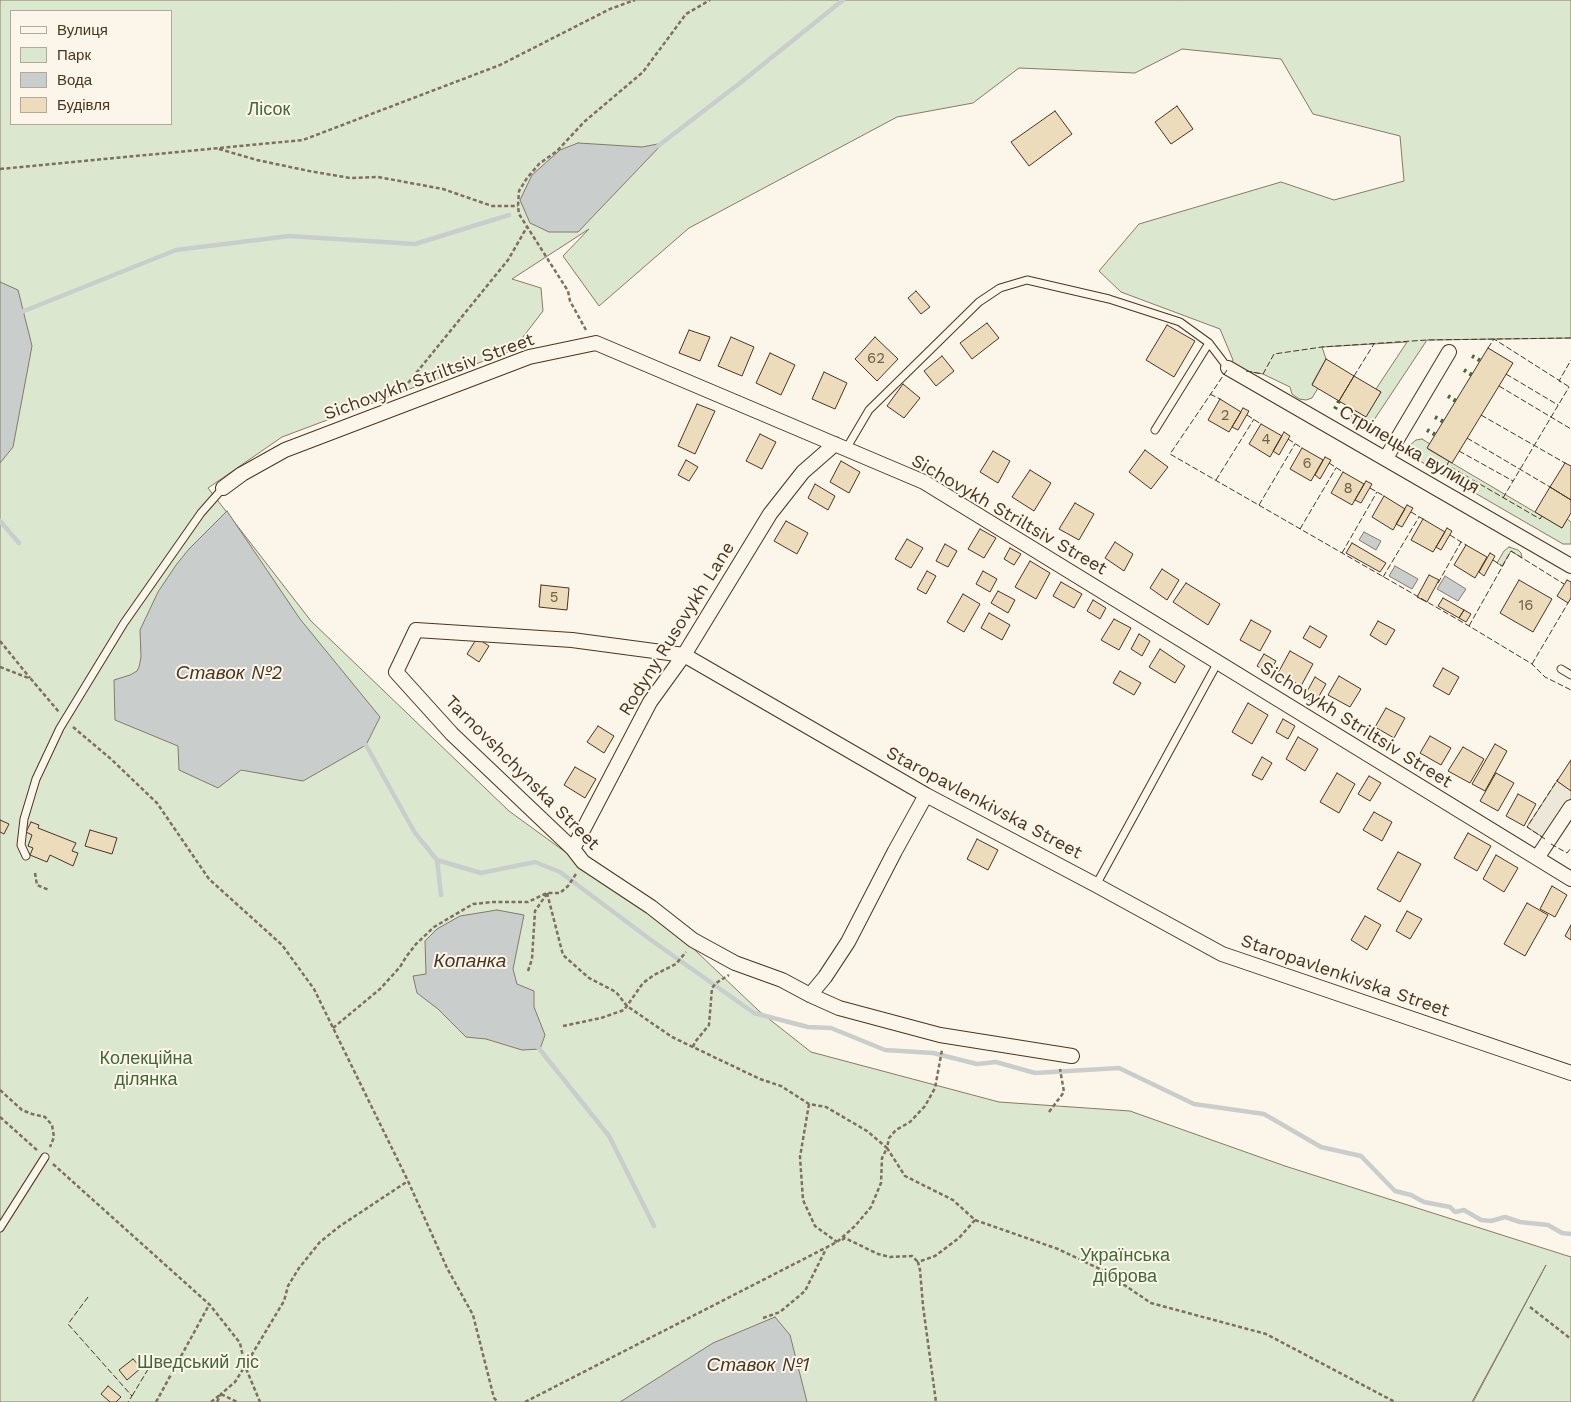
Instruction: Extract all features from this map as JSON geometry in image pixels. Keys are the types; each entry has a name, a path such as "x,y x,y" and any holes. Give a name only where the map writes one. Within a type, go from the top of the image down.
{"street":[{"name":"Sichovykh Striltsiv Street","path":"223,488 242,474 285,450 529,357 596,343 924,482 1571,879"},
{"path":"1386,458 1449,352"},
{"name":"Стрілецька вулиця","path":"1228,368 1571,566"},
{"name":"Rodyny Rusovykh Lane","path":"573,849 650,702 684,656 770,514 802,472 841,447"},
{"name":"Staropavlenkivska Street","path":"396,672 416,630 572,640 684,656 926,795 1222,954 1571,1073"},
{"name":"Tarnovshchynska Street","path":"396,672 452,734 573,849 583,862 651,907 693,940 735,963 782,980 839,1008 940,1035 1072,1056"},
{"path":"810,995 826,977 848,942 926,795"},
{"path":"1537,858 1571,808"}],"lane":[{"path":"841,447 870,410 979,302 1000,288 1028,280 1110,299 1180,322 1209,343 1228,368"},
{"path":"1156,430 1209,343"},
{"path":"26,856 21,845 24,819 36,779 65,720 124,623 202,513 223,488"},
{"path":"1096,885 1218,662"},
{"path":"1561,669 1571,675"},
{"path":"0,1228 45,1157"}],"path":[{"path":"0,169 303,140 500,65 610,10 635,0"},
{"path":"596,343 582,325 570,301 568,291 519,214 519,191 539,164 557,152 584,122 643,72 686,14 710,0"},
{"path":"216,148 257,160 309,171 350,178 378,177 443,189 492,206 518,206"},
{"path":"403,390 508,260 527,227"},
{"path":"0,641 65,720 111,759 157,803 209,879 282,945 314,989 408,1180 447,1268 473,1316 494,1398 498,1402"},
{"path":"0,667 31,680"},
{"path":"35,873 37,885 49,890"},
{"path":"333,1028 380,989 400,967 416,944 434,927 473,904 528,902 546,893 560,893 574,878"},
{"path":"528,971 532,959 535,911 546,893"},
{"path":"546,893 563,955 589,978 616,992 627,1006 672,1037 760,1079 781,1086 809,1104 826,1107 867,1131 887,1148 905,1176 953,1200 975,1220 1058,1249 1102,1270 1151,1303 1266,1334 1395,1402"},
{"path":"563,1026 601,1018 624,1010 643,983 676,964 683,957"},
{"path":"693,1047 709,1025 712,988 716,983"},
{"path":"838,1242 871,1207 881,1183 882,1158 889,1138 896,1130 910,1122 925,1106 935,1088 942,1053"},
{"path":"1049,1112 1064,1092 1060,1069"},
{"path":"0,1090 22,1110 45,1116 52,1125 54,1137 45,1157"},
{"path":"809,1104 800,1157 803,1200 815,1226 838,1242"},
{"path":"0,1117 210,1305 240,1343 245,1366 260,1402"},
{"path":"211,1402 235,1382 284,1301 299,1268 320,1242 340,1226 408,1180"},
{"path":"918,1262 935,1256 959,1238 975,1220"},
{"path":"525,1402 845,1238 878,1254 890,1257 912,1256 918,1262 936,1402"},
{"path":"763,1318 780,1312 805,1291 827,1248"},
{"path":"156,1402 210,1305"},
{"path":"1530,1307 1571,1339"},
{"path":"217,1402 221,1394"},
{"path":"221,1394 237,1402"}],"green space":[{"path":"0,0 1571,0 1571,338 1427,340 1368,429 1356,428 1351,422 1351,416 1355,410 1366,416 1381,392 1376,389 1407,342 1322,347 1326,359 1312,384 1318,388 1312,398 1306,400 1299,399 1292,394 1290,387 1263,374 1228,368 1233,360 1220,329 1121,292 1099,271 1139,224 1281,182 1334,200 1404,181 1400,136 1313,114 1281,59 1182,49 1135,73 1019,68 973,103 897,117 689,228 599,306 563,256 589,229 512,279 541,288 543,311 513,350 282,437 208,488 311,621 509,811 678,934 759,1011 811,1052 999,1102 1130,1111 1285,1166 1571,1257 1571,1402 1473,1402 1546,1265 1472,1402 0,1402"},
{"path":"1422,439 1430,444 1428,449 1562,528 1567,519 1571,522 1571,544 1563,544 1413,457 1409,452 1410,445 1416,440"},
{"path":"1509,547 1518,550 1522,558 1511,551 1502,566 1497,563 1504,551"}],"shaded area":[{"path":"1557,781 1571,790 1571,816 1553,844 1527,827"}],"water":[{"path":"578,143 642,147 663,143 578,232 549,232 530,223 520,200 532,175 560,150"},
{"path":"0,282 18,290 32,346 13,447 0,463"},
{"name":"Ставок №2","path":"227,511 300,619 380,717 366,745 303,781 241,770 218,788 179,770 178,746 115,720 114,680 130,675 137,671 139,667 141,657 140,630 158,592 189,549"},
{"path":"1364,532 1381,541 1376,550 1359,540"},
{"path":"1395,566 1418,579 1412,589 1389,576"},
{"path":"1445,576 1466,589 1458,601 1437,589"},
{"name":"Копанка","path":"497,910 524,915 513,969 517,984 534,991 534,1007 545,1035 540,1049 522,1050 486,1039 466,1037 438,1009 417,993 413,976 426,974 425,941 437,929 460,916"},
{"name":"Ставок №1","path":"775,1317 790,1335 807,1402 620,1402 713,1343"}],"building":[{"path":"1177,106 1193,129 1171,144 1155,122"},
{"path":"1055,111 1072,134 1029,166 1011,142"},
{"path":"916,291 930,307 921,314 908,298"},
{"path":"987,323 999,338 972,359 960,343"},
{"path":"1167,325 1195,341 1174,377 1146,360"},
{"path":"689,330 710,337 700,361 679,353"},
{"path":"731,337 754,347 742,376 718,366"},
{"path":"875,337 898,359 877,381 855,359"},
{"path":"1488,348 1513,363 1452,463 1427,448"},
{"path":"770,353 795,365 781,395 756,383"},
{"path":"942,356 954,371 936,386 924,371"},
{"path":"1326,359 1354,376 1339,401 1312,385"},
{"path":"824,372 847,383 835,409 812,399"},
{"path":"1354,376 1381,392 1366,417 1339,401"},
{"path":"903,384 920,398 904,418 887,406"},
{"path":"1220,399 1241,412 1229,432 1208,420"},
{"path":"697,404 715,411 695,454 678,446"},
{"path":"1243,408 1249,411 1238,430 1232,427"},
{"path":"1261,424 1282,436 1270,457 1249,444"},
{"path":"1284,432 1290,436 1279,455 1273,451"},
{"path":"760,434 776,442 762,469 746,461"},
{"path":"1302,448 1323,460 1311,481 1290,469"},
{"path":"1145,450 1168,467 1151,489 1129,472"},
{"path":"993,451 1010,461 998,483 980,472"},
{"path":"1325,457 1331,460 1320,479 1315,475"},
{"path":"686,460 698,467 689,481 678,475"},
{"path":"841,461 860,472 849,493 830,482"},
{"path":"1565,463 1571,466 1571,500 1550,487"},
{"path":"1030,470 1051,483 1034,511 1012,497"},
{"path":"1343,472 1364,484 1352,505 1331,493"},
{"path":"1366,481 1372,484 1361,503 1355,500"},
{"path":"815,484 835,496 828,510 808,498"},
{"path":"1550,487 1571,500 1571,513 1562,528 1535,512"},
{"path":"1384,496 1405,509 1393,530 1372,517"},
{"path":"1075,503 1094,514 1079,540 1059,529"},
{"path":"1407,505 1413,508 1402,527 1396,524"},
{"path":"1423,519 1445,532 1433,552 1411,540"},
{"path":"786,521 808,533 797,554 774,541"},
{"path":"1447,528 1452,531 1441,550 1436,547"},
{"path":"980,529 996,538 984,558 968,549"},
{"path":"907,539 923,548 911,568 895,559"},
{"path":"1115,542 1133,554 1124,571 1105,558"},
{"path":"1352,543 1386,563 1380,572 1346,553"},
{"path":"945,544 957,551 948,567 936,561"},
{"path":"1466,545 1487,557 1475,578 1454,565"},
{"path":"1010,548 1021,554 1014,565 1004,559"},
{"path":"1490,553 1495,556 1484,576 1479,572"},
{"path":"1030,561 1050,573 1036,599 1015,587"},
{"path":"1162,569 1179,580 1167,600 1150,588"},
{"path":"927,571 936,576 926,594 917,589"},
{"path":"983,571 997,579 990,592 976,584"},
{"path":"1429,575 1439,580 1427,602 1417,597"},
{"path":"1519,580 1552,599 1533,632 1500,613"},
{"path":"1567,580 1571,582 1571,598 1568,603 1557,596"},
{"path":"1061,582 1082,594 1074,608 1053,596"},
{"path":"1186,583 1220,604 1208,625 1173,602"},
{"path":"541,585 569,588 567,610 539,607"},
{"path":"998,591 1015,600 1008,613 991,603"},
{"path":"963,594 980,604 964,632 947,622"},
{"path":"1443,598 1464,610 1459,618 1438,606"},
{"path":"1093,600 1106,608 1100,619 1087,611"},
{"path":"1464,610 1471,614 1466,622 1459,618"},
{"path":"989,613 1010,625 1002,640 981,628"},
{"path":"1114,619 1131,628 1119,650 1101,640"},
{"path":"1251,620 1271,631 1260,651 1240,640"},
{"path":"1378,621 1395,630 1386,645 1370,635"},
{"path":"1310,626 1327,636 1320,648 1303,638"},
{"path":"1139,634 1150,641 1142,656 1131,649"},
{"path":"477,638 489,646 479,662 467,654"},
{"path":"1160,649 1185,666 1175,683 1149,667"},
{"path":"1290,651 1313,664 1301,686 1278,673"},
{"path":"1264,654 1276,661 1269,673 1257,666"},
{"path":"1443,668 1459,677 1449,695 1433,686"},
{"path":"1120,671 1141,683 1134,695 1113,683"},
{"path":"1339,676 1361,689 1350,707 1328,695"},
{"path":"1315,677 1326,684 1315,703 1304,697"},
{"path":"1248,703 1268,715 1252,744 1232,732"},
{"path":"1386,708 1405,718 1394,738 1375,727"},
{"path":"1283,719 1295,726 1288,739 1276,732"},
{"path":"598,726 614,736 604,753 587,742"},
{"path":"1430,736 1451,748 1441,765 1420,753"},
{"path":"1298,737 1318,749 1305,771 1286,759"},
{"path":"1495,744 1507,751 1485,791 1472,784"},
{"path":"1463,747 1484,759 1470,783 1448,771"},
{"path":"1262,757 1272,763 1262,780 1252,775"},
{"path":"1571,760 1571,791 1557,781"},
{"path":"575,767 596,779 585,798 564,785"},
{"path":"1337,773 1355,784 1339,813 1320,802"},
{"path":"1496,773 1514,783 1498,811 1480,801"},
{"path":"1369,776 1381,783 1370,801 1358,794"},
{"path":"1518,794 1536,804 1524,826 1506,816"},
{"path":"1374,812 1392,822 1382,841 1363,830"},
{"path":"0,820 9,824 4,834 0,832"},
{"path":"31,822 39,825 38,828 76,843 72,851 78,853 73,866 50,855 47,862 30,855 33,848 28,846 32,835 26,832"},
{"path":"90,830 117,838 112,854 85,846"},
{"path":"1468,833 1491,846 1477,871 1454,858"},
{"path":"977,839 998,850 988,870 967,859"},
{"path":"1398,852 1421,864 1400,902 1377,889"},
{"path":"1496,855 1518,868 1504,892 1483,879"},
{"path":"1552,886 1567,895 1555,917 1540,909"},
{"path":"1527,903 1548,915 1525,956 1504,944"},
{"path":"1407,911 1422,919 1410,939 1396,931"},
{"path":"1365,916 1381,925 1367,950 1351,940"},
{"path":"1571,925 1571,940 1565,936"},
{"path":"133,1359 141,1368 127,1380 119,1370"},
{"path":"108,1386 121,1397 116,1402 110,1402 101,1394"}],"waterway":[{"path":"658,146 843,0"},
{"path":"19,313 176,250 289,236 415,244 509,215"},
{"path":"0,521 19,543"},
{"path":"362,743 366,745 415,833 437,860 481,873 535,862 560,872 651,940 754,1013 808,1027 831,1028 885,1050 933,1053 977,1064 996,1062 1035,1073 1119,1068 1194,1104 1264,1114 1321,1147 1361,1156 1395,1191 1411,1195 1424,1202 1450,1207 1455,1212 1464,1210 1481,1220 1491,1221 1505,1217 1520,1222 1548,1225 1562,1233 1571,1234"},
{"path":"437,860 441,895"},
{"path":"537,1046 609,1136 654,1226"}],"hedge":[{"path":"1472,356 1481,361"},
{"path":"1464,370 1472,375"},
{"path":"1448,396 1456,401"},
{"path":"1335,409 1339,401"},
{"path":"1435,417 1444,422"},
{"path":"1427,430 1436,435"}],"fence":[{"path":"1246,371 1263,374 1274,354 1322,347 1427,340 1571,338"},
{"path":"1488,348 1494,339 1571,388"},
{"path":"1354,376 1374,344"},
{"path":"1561,382 1559,381 1571,360"},
{"path":"1227,370 1170,454 1469,626 1532,664 1545,677 1571,690"},
{"path":"1506,374 1558,405"},
{"path":"1499,386 1571,429"},
{"path":"1503,498 1569,387"},
{"path":"1210,394 1220,399"},
{"path":"1247,415 1261,424"},
{"path":"1481,415 1565,463"},
{"path":"1216,480 1254,419"},
{"path":"1467,438 1550,487"},
{"path":"1288,439 1302,448"},
{"path":"1259,505 1295,444"},
{"path":"1459,451 1513,481"},
{"path":"1449,461 1447,465 1540,519 1542,516"},
{"path":"1329,463 1343,472"},
{"path":"1300,529 1336,468"},
{"path":"1370,488 1384,496"},
{"path":"1342,553 1377,492"},
{"path":"1411,512 1423,519"},
{"path":"1383,577 1419,517"},
{"path":"1450,535 1466,545"},
{"path":"1438,583 1461,542"},
{"path":"1469,626 1511,551 1564,584"},
{"path":"1493,560 1502,566"},
{"path":"1532,664 1568,603"},
{"path":"1545,839 1527,827 1558,779"},
{"path":"1551,844 1567,853 1571,848"},
{"path":"88,1297 68,1324 132,1396 128,1402"},
{"path":"132,1396 150,1366"}],"park label":[{"name":"Лісок","path":"269,110"},
{"name":"Колекційна ділянка","path":"146,1069"},
{"name":"Українська діброва","path":"1125,1266"},
{"name":"Шведський ліс","path":"198,1363"}]}
